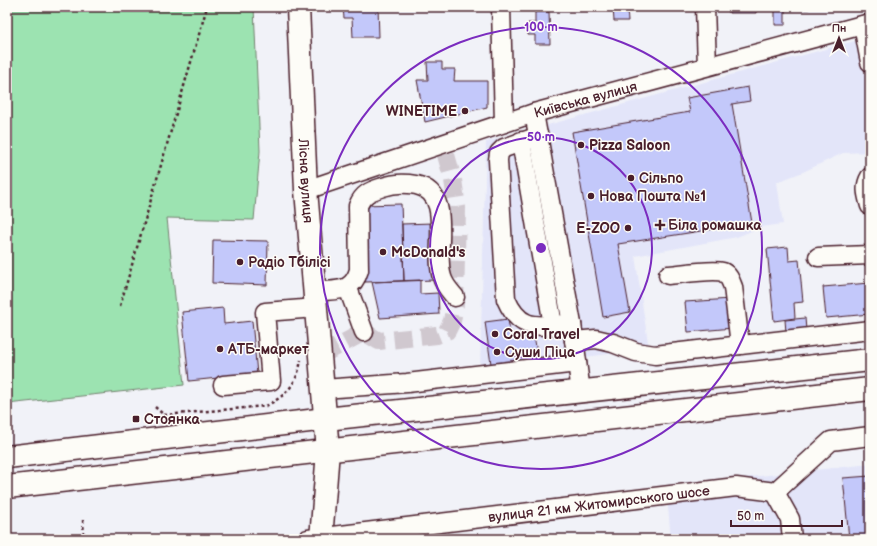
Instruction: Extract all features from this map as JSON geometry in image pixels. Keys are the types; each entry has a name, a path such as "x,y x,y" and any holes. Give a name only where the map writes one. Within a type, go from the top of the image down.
{"main road":[{"name":"Лісна вулиця","path":"298,7 306,190 328,451 317,539"},
{"path":"7,457 326,419 870,360"},
{"path":"7,487 870,389"}],"street":[{"path":"500,7 504,123"},
{"path":"705,7 707,66"},
{"name":"Київська вулиця","path":"306,190 534,113 866,24"},
{"path":"866,24 870,62"},
{"path":"534,113 572,324 581,392"},
{"path":"539,136 504,148 500,153 498,160 506,298 511,311 521,321 532,326 572,324"},
{"path":"522,141 553,325"},
{"path":"870,177 866,183 866,192 870,206"},
{"path":"223,385 271,381 265,312 316,300 348,288 357,279 359,270 358,206 361,198 368,192 388,185 403,183 419,186 430,192 437,201 440,214 440,267 442,277 446,286 455,297"},
{"path":"818,257 870,255"},
{"path":"668,275 723,272 730,279 733,288 740,345"},
{"path":"348,288 364,332"},
{"path":"574,341 596,339 613,343 636,352 655,355 870,330"},
{"path":"323,389 407,383 577,363"},
{"path":"792,539 790,519 775,492 831,441 870,436"},
{"name":"вулиця 21 км Житомирського шосе","path":"317,539 736,487 775,492"}],"path":[{"path":"120,306 207,7"},
{"path":"82,520 84,539"}],"shaded area":[{"path":"855,41 860,46 870,108 870,152 843,153 803,172 777,182 783,224 761,227 737,237 635,256 649,349 480,370 486,142"},
{"path":"870,464 870,539 671,539 666,486"}],"green space":[{"path":"7,7 254,7 260,151 254,220 167,218 184,385 7,404"}],"building":[{"path":"343,7 378,7 379,37 353,37 352,18 344,18"},
{"path":"613,7 627,7 628,21 614,21"},
{"path":"729,7 756,7 756,13 729,13"},
{"path":"775,7 809,7 809,9 785,10 785,25 775,25"},
{"path":"535,12 549,12 550,44 535,44 535,35 528,35 528,23 535,23"},
{"path":"427,62 442,62 442,69 455,69 454,81 487,81 487,107 425,122 417,80 428,80"},
{"path":"748,87 750,101 732,104 752,223 618,244 630,312 603,317 572,132 690,112 687,98"},
{"name":"McDonald's","path":"401,204 404,281 365,282 362,205"},
{"path":"433,223 434,280 404,281 402,224"},
{"name":"Радіо Тбілісі","path":"213,240 268,241 267,285 212,283"},
{"path":"788,247 789,261 799,260 803,302 794,303 795,318 774,321 767,249"},
{"path":"420,280 420,294 438,293 439,314 380,318 372,282"},
{"path":"869,283 870,314 826,318 823,287"},
{"path":"731,299 733,328 688,332 685,302"},
{"name":"АТБ-маркет","path":"223,308 224,324 252,321 257,374 189,381 182,312"},
{"path":"805,318 806,330 786,332 785,320"},
{"path":"508,319 511,339 534,336 538,358 491,364 485,322"},
{"path":"870,476 870,539 849,539 843,478"}],"tunnel":[{"path":"321,355 364,332 379,341 437,335 447,331 452,321 455,305 457,207 453,180 443,144"}],"place":[{"name":"WINETIME","path":"465,111"},
{"name":"Pizza Saloon","path":"581,145"},
{"name":"Сільпо","path":"631,178"},
{"name":"Нова Пошта №1","path":"591,196"},
{"name":"Біла ромашка","path":"660,225"},
{"name":"E-ZOO","path":"628,228"},
{"name":"McDonald's","path":"383,252"},
{"name":"Радіо Тбілісі","path":"240,262"},
{"name":"Coral Travel","path":"495,334"},
{"name":"АТБ-маркет","path":"220,349"},
{"name":"Суши Піца","path":"497,352"},
{"name":"Стоянка","path":"136,419"}]}
